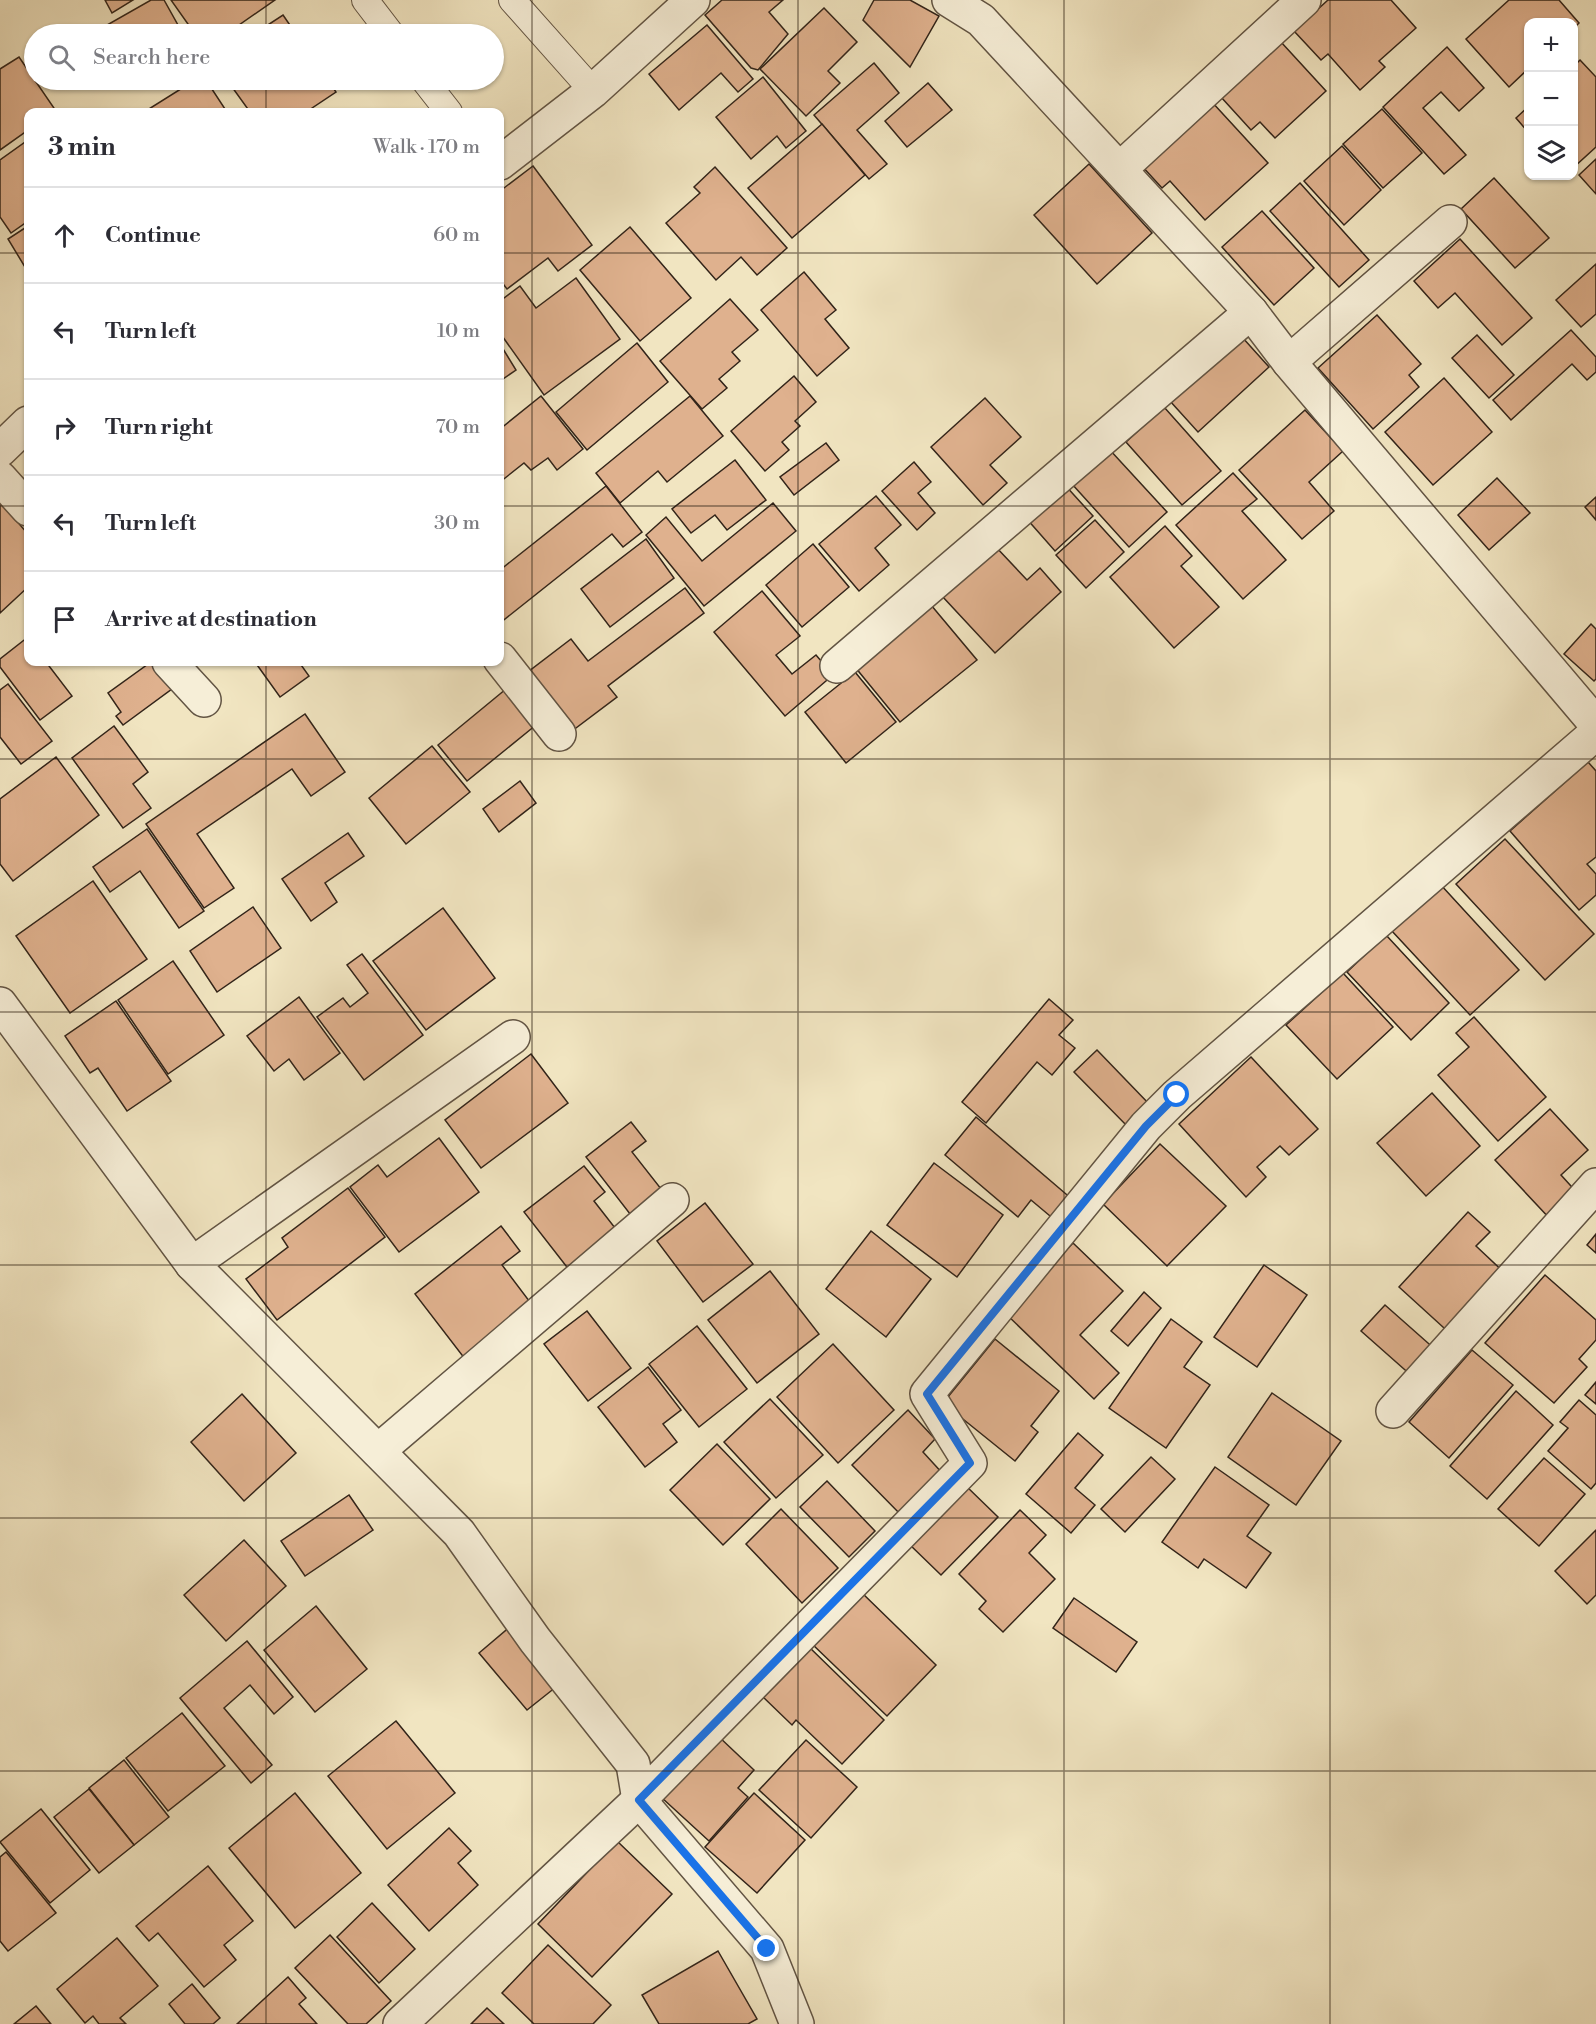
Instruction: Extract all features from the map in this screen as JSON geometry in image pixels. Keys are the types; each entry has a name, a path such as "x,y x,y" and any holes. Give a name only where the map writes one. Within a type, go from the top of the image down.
{"street":[{"path":"504,160 593,91 693,0"},
{"path":"949,0 981,20 1251,312 1289,362 1596,724"},
{"path":"1120,169 1304,0"},
{"path":"1289,362 1450,222"},
{"path":"837,666 1251,312"},
{"path":"0,450 24,427"},
{"path":"0,478 24,505"},
{"path":"504,664 558,734"},
{"path":"173,666 204,700"},
{"path":"400,2024 639,1800 970,1463 927,1394 1146,1126 1177,1095 1596,733"},
{"path":"0,1004 192,1264 459,1533 535,1640 633,1764 639,1800 767,1949 797,2024"},
{"path":"192,1264 513,1037"},
{"path":"1393,1411 1596,1185"},
{"path":"378,1451 672,1200"}],"lane":[{"path":"365,0 383,24"},
{"path":"512,0 593,91"},
{"path":"432,90 446,108"}],"building":[{"path":"105,0 133,0 112,13"},
{"path":"151,0 164,0 177,24 109,24"},
{"path":"171,0 275,0 240,24 188,24"},
{"path":"722,0 783,0 769,12 788,34 758,70 751,68 705,15"},
{"path":"874,0 910,0 939,16 910,67 863,20"},
{"path":"1328,0 1391,0 1416,28 1379,61 1385,67 1360,90 1328,54 1321,60 1294,31"},
{"path":"1509,0 1559,0 1575,18 1524,18 1524,73 1509,87 1466,39"},
{"path":"824,8 857,42 828,71 840,83 806,116 760,69"},
{"path":"283,15 289,24 269,24"},
{"path":"707,25 753,79 738,92 721,73 679,110 649,74"},
{"path":"1281,42 1326,91 1275,138 1260,122 1251,130 1221,97"},
{"path":"1447,47 1484,88 1459,111 1441,92 1423,108 1466,155 1444,174 1383,107"},
{"path":"19,57 24,64 24,90 42,90 54,108 24,108 24,133 0,150 0,69"},
{"path":"1580,60 1596,77 1596,147 1578,163 1578,72"},
{"path":"874,63 899,93 857,130 887,164 869,179 814,115"},
{"path":"763,77 806,131 786,148 777,136 751,159 716,117"},
{"path":"928,83 952,110 907,147 885,121"},
{"path":"179,90 213,90 224,108 150,108"},
{"path":"234,90 335,90 336,92 312,108 247,108"},
{"path":"1211,101 1268,163 1205,220 1170,181 1162,188 1141,165"},
{"path":"1382,109 1422,153 1383,188 1343,144"},
{"path":"1524,111 1524,127 1516,118"},
{"path":"822,124 865,175 792,238 748,188"},
{"path":"24,143 24,224 11,233 0,217 0,160"},
{"path":"1342,146 1381,190 1344,225 1304,181"},
{"path":"1596,159 1596,194 1579,175"},
{"path":"1089,164 1152,233 1097,284 1034,215"},
{"path":"533,166 592,245 558,271 548,258 507,289 504,285 504,188"},
{"path":"715,167 787,248 757,275 741,257 716,280 666,223 700,193 694,187"},
{"path":"1494,178 1549,238 1515,268 1461,209"},
{"path":"1300,183 1369,260 1339,287 1270,211"},
{"path":"1262,211 1314,268 1274,305 1222,247"},
{"path":"630,227 691,298 640,341 580,270"},
{"path":"24,229 24,265 8,239"},
{"path":"1460,239 1532,318 1502,345 1455,293 1438,308 1414,281"},
{"path":"1596,264 1596,314 1581,327 1556,300"},
{"path":"804,272 836,310 825,319 849,348 817,376 761,310"},
{"path":"576,278 620,339 544,395 504,339 504,298 520,286 536,308"},
{"path":"730,299 758,330 732,352 740,361 719,379 727,388 702,409 660,361"},
{"path":"1377,315 1421,364 1409,375 1419,387 1373,429 1318,368"},
{"path":"1571,330 1596,357 1596,372 1587,380 1572,364 1511,420 1493,400"},
{"path":"1477,335 1514,375 1489,398 1452,358"},
{"path":"1242,337 1269,367 1198,432 1170,401"},
{"path":"637,343 668,382 587,450 556,412"},
{"path":"504,350 516,370 504,378"},
{"path":"794,376 816,402 795,421 800,426 782,442 789,450 765,471 731,431"},
{"path":"1444,378 1492,432 1433,485 1385,432"},
{"path":"541,396 583,449 557,470 548,458 531,470 524,463 504,479 504,426"},
{"path":"690,396 723,436 667,482 658,471 620,503 596,473"},
{"path":"985,398 1021,437 990,465 1007,483 983,505 931,447"},
{"path":"1164,407 1221,471 1182,505 1126,442"},
{"path":"1305,410 1343,451 1309,482 1334,511 1302,539 1239,470"},
{"path":"826,443 839,460 794,495 780,477"},
{"path":"1109,449 1167,512 1129,547 1072,484"},
{"path":"735,460 766,500 727,530 715,515 691,533 672,509"},
{"path":"914,462 931,482 918,493 935,513 917,530 882,491"},
{"path":"1233,473 1257,499 1242,511 1286,560 1243,599 1176,525"},
{"path":"1497,478 1530,513 1489,550 1458,515"},
{"path":"1064,484 1093,516 1055,551 1026,518"},
{"path":"606,486 642,532 623,547 612,534 504,620 504,567"},
{"path":"876,496 901,525 875,548 889,565 859,591 819,544"},
{"path":"1596,497 1596,520 1585,507"},
{"path":"0,502 24,529 24,591 0,613"},
{"path":"773,503 796,531 704,606 646,535 666,517 702,561"},
{"path":"1095,520 1124,552 1086,588 1056,555"},
{"path":"1165,526 1192,556 1181,566 1219,607 1174,648 1110,577"},
{"path":"646,539 674,578 610,627 581,589"},
{"path":"813,544 849,587 802,627 766,585"},
{"path":"995,546 1027,580 1040,568 1061,592 995,653 942,596"},
{"path":"685,588 704,613 608,686 617,697 568,734 524,675 571,639 588,661"},
{"path":"762,591 800,636 776,655 792,674 816,655 833,675 785,716 714,632"},
{"path":"931,605 977,660 900,722 855,667"},
{"path":"1591,624 1596,629 1596,679 1594,681 1564,654"},
{"path":"24,640 24,666 49,666 72,696 40,720 0,667 0,659"},
{"path":"145,666 168,666 180,683 123,725 116,716 121,712 108,693"},
{"path":"258,666 302,666 309,676 280,697"},
{"path":"855,672 896,722 846,763 805,712"},
{"path":"8,684 52,741 21,764 0,737 0,690"},
{"path":"506,689 536,725 467,781 438,745"},
{"path":"305,714 345,772 311,796 292,769 197,834 234,888 204,908 146,824"},
{"path":"114,726 148,772 133,784 151,808 123,828 72,758"},
{"path":"432,746 470,792 406,844 369,798"},
{"path":"56,757 99,815 13,881 0,864 0,799"},
{"path":"1588,762 1596,771 1596,857 1587,864 1596,874 1596,895 1579,910 1510,831"},
{"path":"520,781 536,803 499,832 483,809"},
{"path":"147,829 204,911 179,928 140,871 110,892 93,867"},
{"path":"348,833 364,856 325,883 337,902 311,921 282,879"},
{"path":"1505,839 1594,934 1545,980 1456,884"},
{"path":"93,881 147,959 70,1013 16,936"},
{"path":"1440,884 1519,970 1470,1015 1391,930"},
{"path":"253,907 281,948 217,992 190,951"},
{"path":"443,908 495,978 426,1030 373,961"},
{"path":"1386,935 1449,1003 1411,1040 1347,972"},
{"path":"362,954 423,1035 364,1080 317,1017 343,998 350,1007 368,993 347,965"},
{"path":"173,961 224,1035 168,1074 118,1000"},
{"path":"1343,973 1393,1027 1337,1079 1286,1025"},
{"path":"299,997 340,1053 304,1080 289,1059 274,1071 247,1036"},
{"path":"1049,999 1073,1020 1059,1035 1075,1048 1052,1075 1037,1062 986,1123 962,1102"},
{"path":"116,1001 171,1081 127,1111 98,1068 90,1073 65,1036"},
{"path":"1474,1017 1546,1097 1498,1141 1438,1075 1469,1047 1456,1033"},
{"path":"1097,1050 1151,1106 1129,1128 1074,1072"},
{"path":"531,1054 568,1103 481,1168 445,1120"},
{"path":"1251,1057 1318,1129 1289,1155 1280,1146 1257,1167 1266,1177 1246,1197 1179,1124"},
{"path":"1432,1093 1480,1146 1426,1196 1377,1143"},
{"path":"1550,1109 1588,1150 1561,1175 1580,1196 1552,1221 1495,1160"},
{"path":"976,1117 1073,1200 1056,1221 1031,1200 1018,1217 945,1155"},
{"path":"631,1122 646,1141 632,1152 669,1199 637,1223 586,1157"},
{"path":"439,1138 479,1192 399,1252 350,1187 378,1165 387,1177"},
{"path":"1160,1144 1226,1206 1167,1266 1103,1204"},
{"path":"934,1163 1003,1215 957,1277 887,1225"},
{"path":"584,1166 605,1192 594,1201 619,1233 570,1271 524,1212"},
{"path":"348,1188 385,1237 277,1320 246,1279 288,1247 282,1238"},
{"path":"705,1203 753,1264 703,1302 657,1241"},
{"path":"1468,1212 1490,1232 1476,1246 1510,1278 1455,1338 1399,1287"},
{"path":"501,1226 520,1251 502,1265 533,1306 465,1359 415,1294"},
{"path":"871,1231 931,1279 886,1337 826,1289"},
{"path":"1596,1234 1596,1253 1587,1245"},
{"path":"1073,1243 1123,1291 1080,1335 1119,1373 1094,1399 1005,1313"},
{"path":"1264,1265 1307,1295 1257,1367 1214,1337"},
{"path":"770,1271 819,1334 757,1383 708,1320"},
{"path":"1545,1275 1596,1320 1596,1340 1579,1359 1587,1367 1554,1403 1485,1343"},
{"path":"1144,1292 1161,1308 1128,1346 1111,1331"},
{"path":"1385,1305 1437,1351 1413,1377 1361,1331"},
{"path":"587,1311 631,1368 588,1401 544,1344"},
{"path":"1171,1319 1202,1342 1184,1367 1210,1385 1166,1448 1109,1408"},
{"path":"697,1326 747,1389 699,1427 649,1364"},
{"path":"995,1339 1059,1391 1031,1426 1038,1432 1015,1461 943,1403"},
{"path":"833,1344 894,1410 838,1463 777,1397"},
{"path":"1472,1350 1513,1385 1449,1458 1409,1422"},
{"path":"648,1367 681,1410 663,1424 677,1442 645,1467 598,1407"},
{"path":"1596,1382 1596,1404 1585,1395"},
{"path":"1516,1391 1553,1425 1487,1499 1450,1466"},
{"path":"1272,1393 1341,1441 1296,1505 1228,1457"},
{"path":"242,1394 296,1453 244,1501 191,1442"},
{"path":"770,1399 823,1455 776,1498 724,1442"},
{"path":"1579,1400 1596,1415 1596,1483 1591,1489 1548,1451 1568,1428 1560,1422"},
{"path":"908,1410 935,1439 923,1452 944,1475 902,1516 852,1465"},
{"path":"1078,1433 1103,1455 1075,1488 1095,1505 1071,1533 1026,1494"},
{"path":"717,1444 770,1499 723,1545 670,1490"},
{"path":"1151,1457 1175,1479 1125,1532 1101,1509"},
{"path":"1544,1458 1585,1494 1539,1546 1498,1509"},
{"path":"1215,1467 1269,1505 1247,1536 1271,1553 1246,1588 1204,1559 1198,1568 1162,1542"},
{"path":"827,1481 875,1531 849,1557 800,1507"},
{"path":"964,1484 998,1517 941,1575 907,1542"},
{"path":"349,1495 373,1530 305,1576 281,1541"},
{"path":"781,1509 838,1568 802,1603 746,1544"},
{"path":"1020,1510 1046,1535 1029,1553 1055,1579 1003,1632 979,1609 986,1601 959,1574"},
{"path":"1596,1530 1596,1595 1587,1604 1555,1571"},
{"path":"244,1540 286,1586 226,1641 184,1595"},
{"path":"860,1591 936,1665 887,1716 811,1643"},
{"path":"1074,1598 1137,1642 1116,1672 1053,1628"},
{"path":"316,1606 367,1669 315,1712 264,1650"},
{"path":"512,1625 561,1683 527,1710 479,1653"},
{"path":"247,1641 293,1697 274,1714 250,1685 224,1708 272,1765 251,1783 180,1698"},
{"path":"807,1645 884,1720 842,1764 796,1720 792,1725 760,1694"},
{"path":"182,1713 225,1766 168,1811 126,1758"},
{"path":"396,1721 455,1793 387,1849 328,1776"},
{"path":"717,1735 754,1770 738,1788 748,1797 709,1841 661,1797"},
{"path":"806,1740 857,1787 811,1838 759,1790"},
{"path":"124,1760 169,1817 134,1845 89,1788"},
{"path":"89,1789 134,1845 99,1873 54,1817"},
{"path":"295,1793 361,1873 295,1928 229,1848"},
{"path":"754,1793 805,1840 757,1893 705,1847"},
{"path":"41,1809 90,1870 50,1903 0,1842"},
{"path":"449,1828 471,1851 458,1863 478,1885 429,1931 388,1885"},
{"path":"617,1841 672,1894 592,1977 538,1924"},
{"path":"6,1852 56,1913 8,1951 0,1941 0,1857"},
{"path":"208,1866 253,1921 224,1945 236,1960 204,1987 158,1933 149,1941 136,1926"},
{"path":"372,1903 415,1949 379,1983 337,1937"},
{"path":"330,1935 391,2001 366,2024 348,2024 295,1968"},
{"path":"117,1938 158,1986 120,2018 126,2024 99,2024 93,2016 85,2023 57,1989"},
{"path":"548,1945 611,2005 593,2024 534,2024 502,1993"},
{"path":"718,1951 757,2019 748,2024 659,2024 642,1995"},
{"path":"288,1977 306,1998 299,2004 317,2024 237,2024"},
{"path":"192,1984 220,2018 213,2024 185,2024 169,2004"},
{"path":"36,2006 51,2024 14,2024"},
{"path":"487,2008 504,2024 471,2024"}],"route":[{"path":"767,1949 639,1800 970,1463 927,1394 1146,1126 1177,1095"}]}
